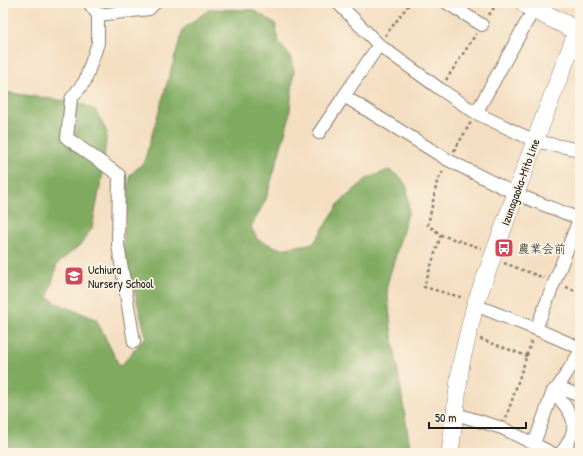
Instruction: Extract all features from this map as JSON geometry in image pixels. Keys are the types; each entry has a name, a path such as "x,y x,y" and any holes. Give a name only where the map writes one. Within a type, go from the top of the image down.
{"main road":[{"path":"530,6 579,32"},
{"name":"Izunagaoka-Mito Line","path":"450,453 462,363 476,303 535,141 579,32"}],"street":[{"path":"89,3 98,15 98,43 85,81 70,99 67,138 119,175 118,245 134,342"},
{"path":"98,15 150,9 155,3"},
{"path":"338,3 379,45 476,113 535,141 580,150"},
{"path":"447,3 482,25"},
{"path":"476,113 530,6"},
{"path":"318,133 379,45"},
{"path":"344,96 448,160 516,194 580,218 536,329"},
{"path":"476,303 580,348"},
{"path":"534,444 555,389 580,352"},
{"path":"555,389 580,396"},
{"path":"555,389 574,420 574,434 570,443 561,453"},
{"path":"456,414 502,428 552,453"}],"path":[{"path":"379,45 410,3"},
{"path":"440,89 497,3"},
{"path":"476,113 448,160 437,182 428,225 441,235 580,293"},
{"path":"441,235 424,287 476,303"},
{"path":"502,428 536,329"},
{"path":"468,334 527,356"}],"green space":[{"path":"210,9 253,10 275,23 279,43 290,56 294,71 289,119 266,199 251,227 258,240 281,249 314,243 340,202 368,178 389,170 401,178 407,187 409,210 387,285 391,328 411,453 3,453 3,92 80,103 95,110 107,132 102,177 92,228 82,243 57,264 48,297 56,303 96,319 120,367 146,336 123,247 130,175 144,162 183,29"}],"place":[{"name":"農業会前","path":"504,248"},
{"name":"Uchiura Nursery School","path":"74,276"}]}
